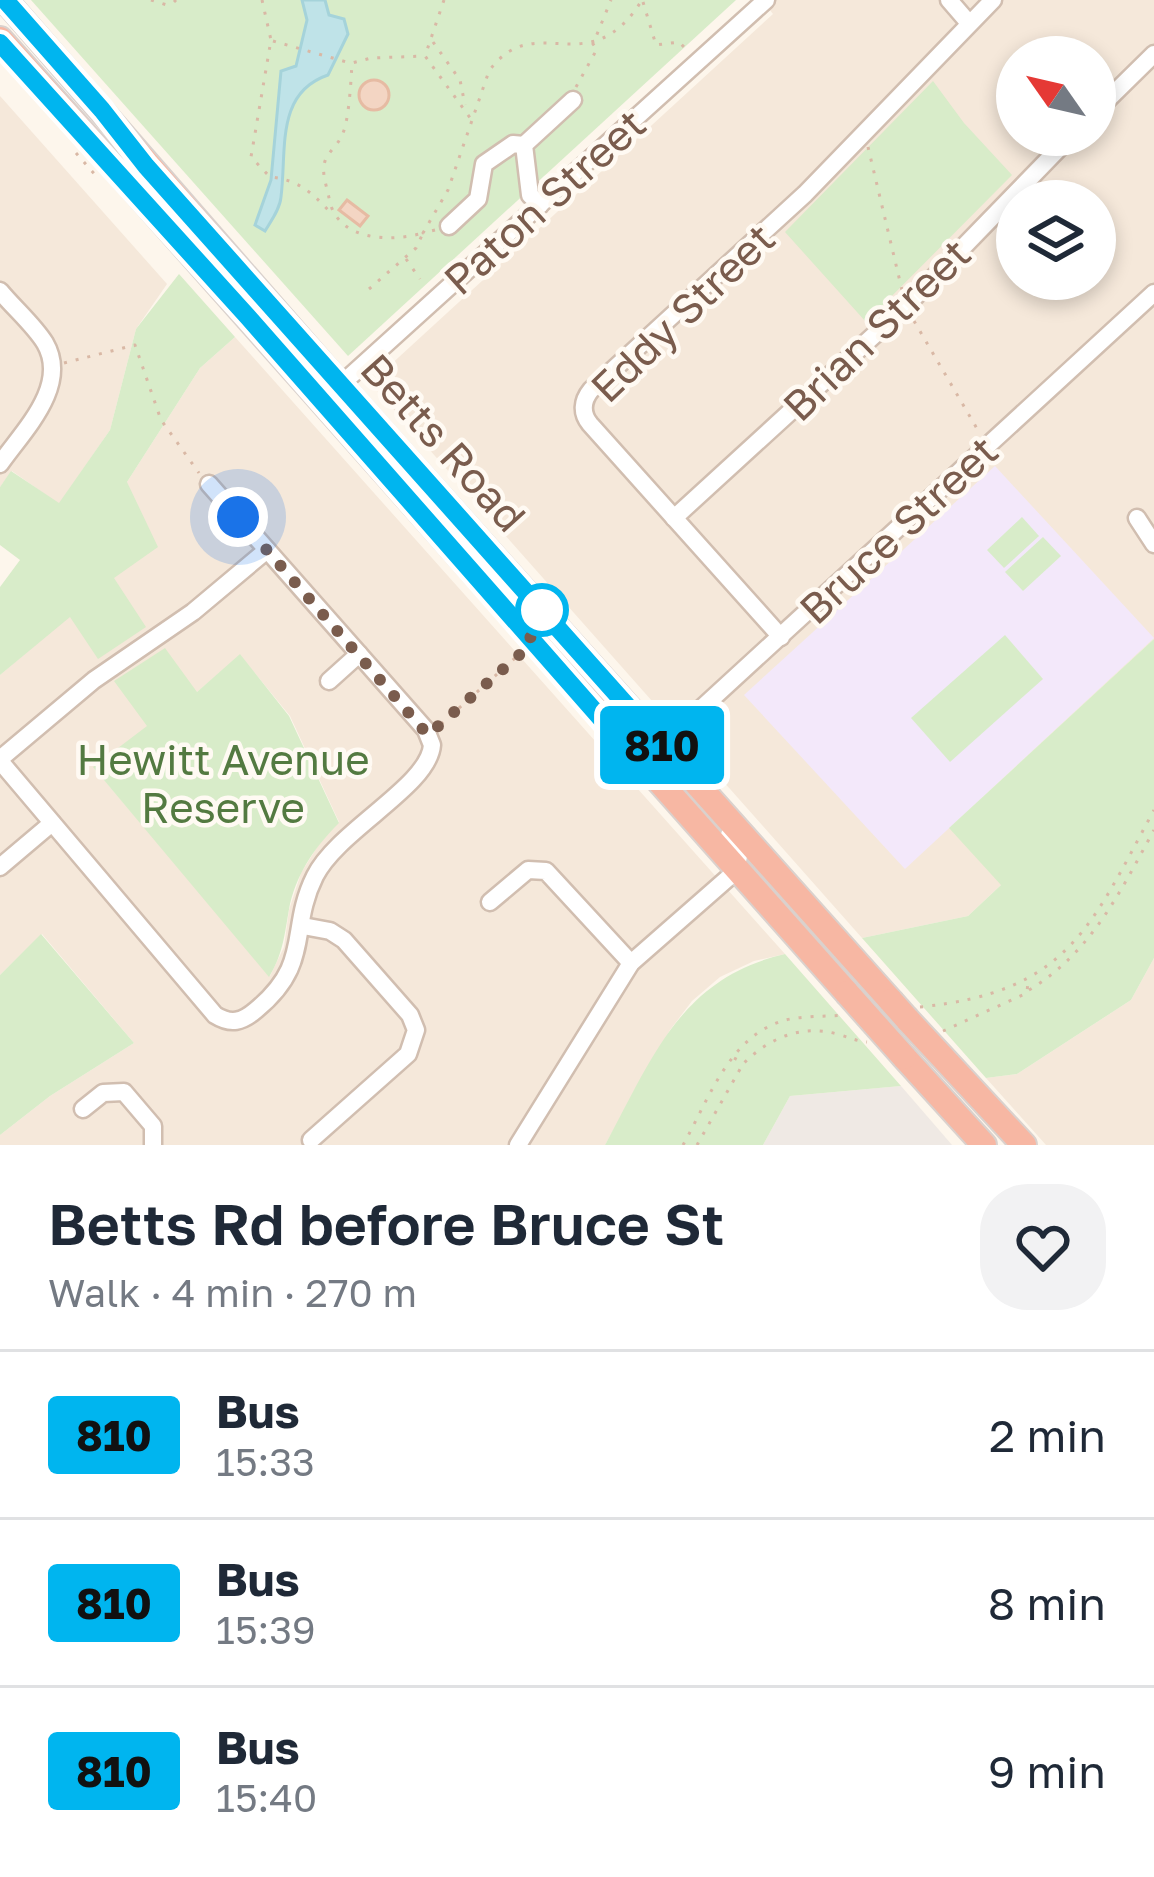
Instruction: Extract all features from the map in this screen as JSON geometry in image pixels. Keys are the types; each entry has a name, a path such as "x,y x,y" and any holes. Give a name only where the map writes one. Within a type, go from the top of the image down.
{"highway":[{"name":"Betts Road","path":"5,0 641,764 985,1145"},
{"name":"Betts Road","path":"2,43 662,745 1024,1145"}],"street":[{"name":"Paton Street","path":"331,393 766,0"},
{"path":"949,0 968,22"},
{"name":"Eddy Street","path":"781,637 586,419 585,397 805,194 993,0"},
{"path":"1116,91 1154,54"},
{"path":"449,226 478,199 484,164 513,144 524,145 573,100"},
{"path":"524,145 530,195 539,205"},
{"name":"Brian Street","path":"674,518 906,306 1052,156"},
{"path":"0,292 45,342 52,365 49,393 0,464"},
{"name":"Bruce Street","path":"641,764 1154,293"},
{"path":"208,484 267,550 359,654 436,746 422,772 327,857 308,894 296,957 281,985 230,1031 0,760 94,680 183,619 267,550"},
{"path":"1137,518 1154,544"},
{"path":"329,681 359,654"},
{"path":"714,803 718,822 740,851 736,871"},
{"path":"0,867 52,824"},
{"path":"490,902 538,864 631,963"},
{"path":"518,1145 631,963 736,871 751,870 801,901"},
{"path":"303,926 330,931 347,943 422,1035 408,1054 311,1140"},
{"path":"83,1109 103,1093 124,1092 152,1124 153,1145"}],"path":[{"path":"151,0 160,5 171,1"},
{"path":"262,0 271,40 249,147 251,157 270,177 305,186 350,230 380,239 449,226"},
{"path":"425,56 444,0"},
{"path":"593,44 611,0"},
{"path":"369,289 416,248 448,190 489,71 510,50 537,43 593,44 614,34 642,0"},
{"path":"642,0 656,45 679,42 698,62"},
{"path":"271,40 352,63 425,56"},
{"path":"433,42 460,80 472,120"},
{"path":"573,100 597,49 593,44"},
{"path":"425,56 466,107"},
{"path":"330,212 326,158 349,118 346,100 352,63"},
{"path":"860,136 867,145 906,306 980,434"},
{"path":"404,258 420,279"},
{"path":"52,365 136,345 160,419 208,484"},
{"path":"436,746 525,650"},
{"path":"934,1006 976,1000 1028,980 1068,949 1095,916 1154,810"},
{"path":"942,1032 1051,977 1090,938 1154,830"},
{"path":"1028,980 1029,990"},
{"path":"683,1145 732,1057 757,1033 781,1021 830,1016"},
{"path":"698,1145 744,1063 762,1046 800,1031 820,1031 859,1042 874,1040"},
{"path":"732,1057 744,1063"}],"shaded area":[{"path":"762,0 1154,0 1154,639 950,827 1002,884 968,916 862,938 373,386 375,379 773,14"},
{"path":"0,96 167,284 136,329 110,430 59,504 12,471 0,487"},
{"path":"235,337 785,954 754,961 720,977 692,1001 670,1030 605,1145 0,1145 0,1135 50,1096 134,1043 42,934 0,975 0,675 114,578 127,482 200,368","holes":["240,655 290,716 339,822 301,873 284,947 270,976 94,768"]},
{"path":"995,466 1154,638 905,869 744,695"},
{"path":"1154,958 1154,1145 1046,1145 986,1078 1017,1074 1131,1000"},
{"path":"901,1086 952,1145 763,1145 790,1096"}],"green space":[{"path":"31,0 736,0 348,356"},
{"path":"933,81 1012,175 996,180 996,191 866,322 785,232"},
{"path":"179,274 235,337 200,368 127,482 158,547 114,578 146,627 98,659 70,617 0,675 0,587 20,560 0,545 0,487 11,471 59,503 110,430 136,329"},
{"path":"1022,517 1039,536 1004,568 987,550"},
{"path":"1043,537 1061,556 1023,591 1005,572"},
{"path":"1005,635 1043,679 950,762 911,718"},
{"path":"1154,639 1154,958 1131,1000 1017,1074 986,1078 862,938 968,916 1001,885 949,828"},
{"name":"Hewitt Avenue Reserve","path":"165,648 197,692 240,654 289,716 339,823 315,850 298,881 281,950 269,977 93,767 147,726 114,681"},
{"path":"41,934 134,1043 50,1096 0,1135 0,975"},
{"path":"785,954 901,1086 790,1096 763,1145 605,1145 655,1053 694,1002 749,966"}],"water":[{"path":"302,0 325,0 329,15 344,19 348,34 328,75 311,83 291,109 280,201 265,231 255,225 271,180 281,71 296,66 307,20"}],"building":[{"path":"374,80 385,84 389,95 385,106 374,110 363,106 359,95 363,84"},
{"path":"347,200 368,216 360,226 339,210"}],"bus line":[{"name":"810","path":"0,43 641,764 662,745 340,386 5,0"}],"route":[{"path":"238,517 428,735 525,650 542,610"}]}
